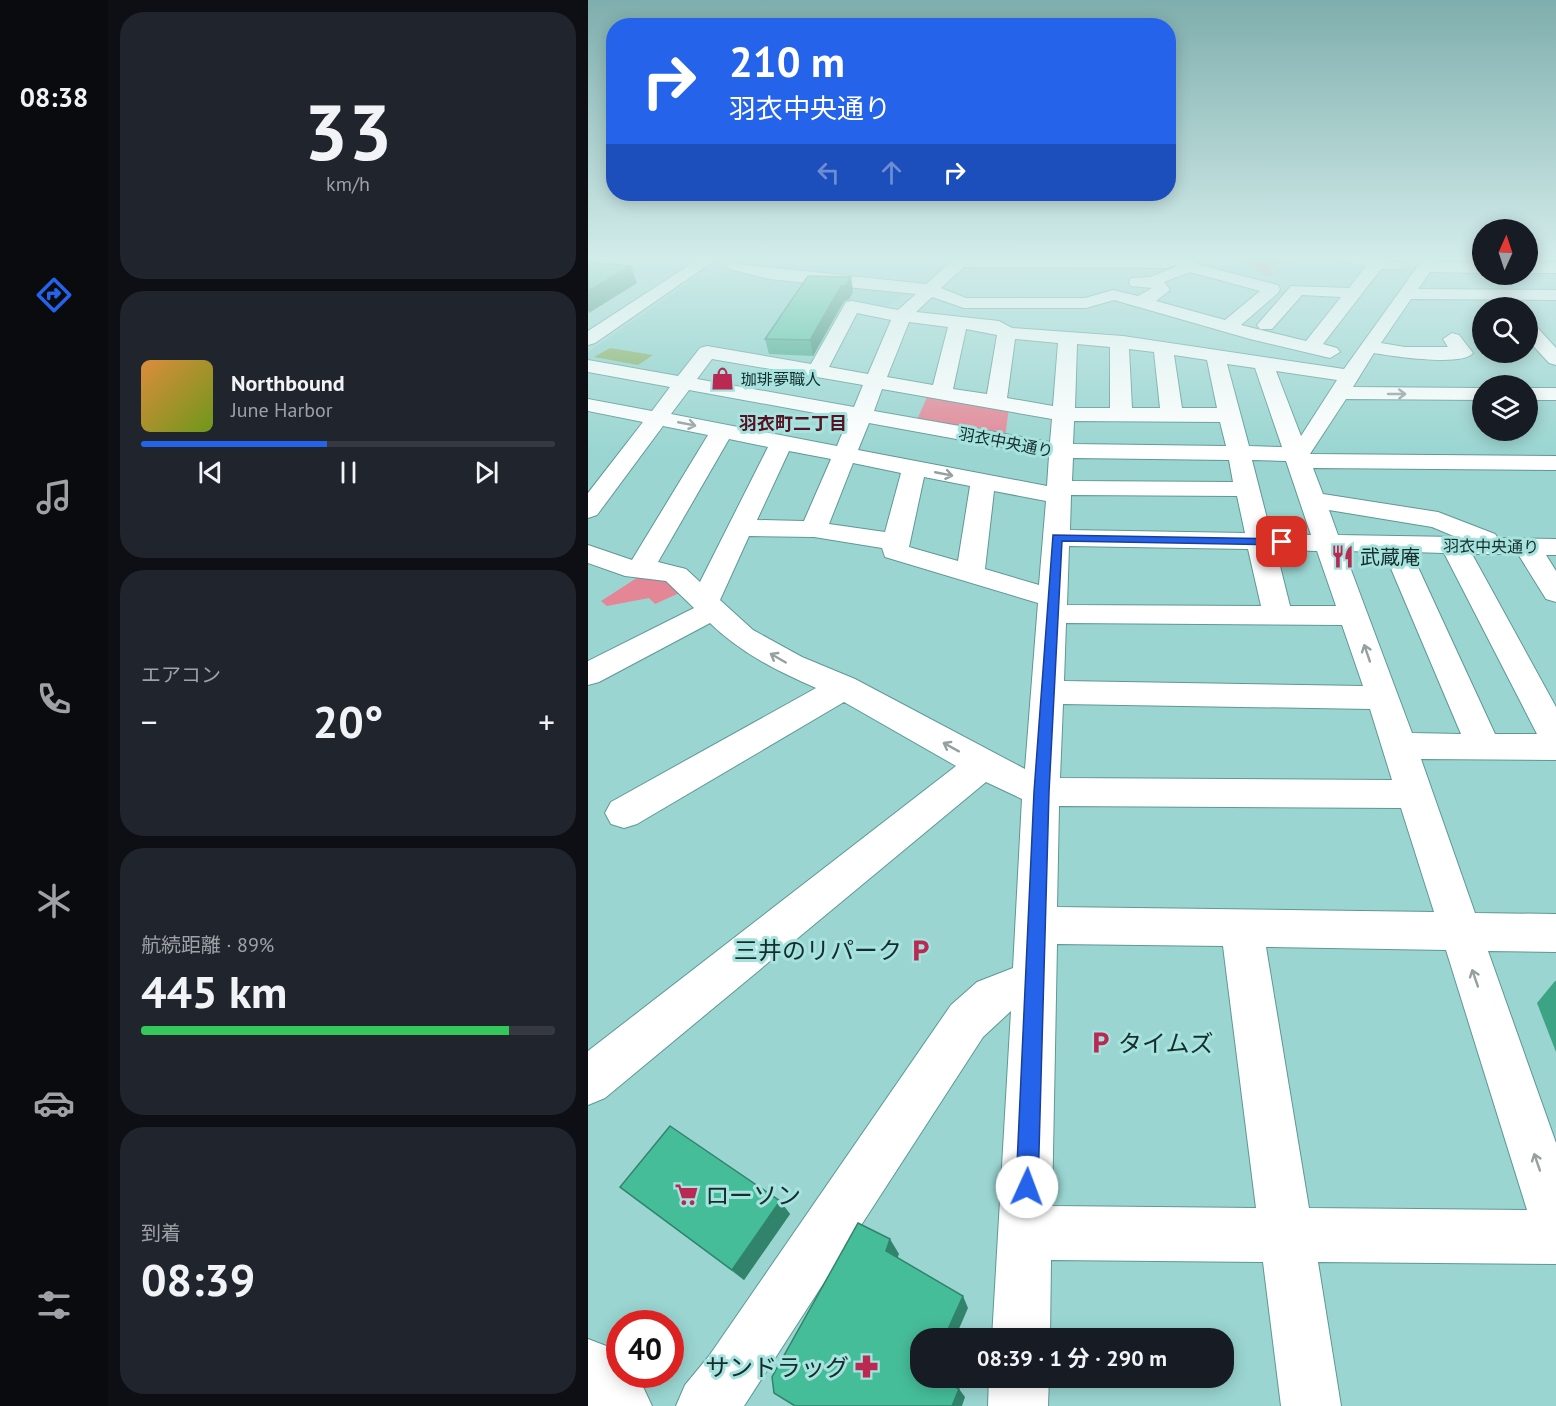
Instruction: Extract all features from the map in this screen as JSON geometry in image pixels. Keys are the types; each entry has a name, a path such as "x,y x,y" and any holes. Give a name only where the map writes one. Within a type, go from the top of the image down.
{"street":[{"path":"588,339 613,322"},
{"path":"817,371 844,322"},
{"path":"814,529 900,322"},
{"path":"954,322 999,327 1007,333 1119,342 1215,354 1263,362 1344,385 1472,393"},
{"path":"942,393 958,322"},
{"path":"1209,322 1228,327 1405,353 1463,353 1452,339 1472,339"},
{"path":"1228,327 1234,322"},
{"path":"1260,332 1269,322"},
{"path":"1313,344 1331,322"},
{"path":"1296,458 1387,322"},
{"path":"996,402 1007,333"},
{"path":"1068,338 1061,452 1239,453 1296,458 1556,463"},
{"path":"1538,338 1556,359"},
{"path":"1119,342 1121,414"},
{"path":"1163,348 1172,414"},
{"path":"588,510 707,352 1062,414 1230,415"},
{"path":"1215,354 1278,615"},
{"path":"1263,362 1326,543 1355,616 1556,1218"},
{"name":"羽衣中央通り","path":"588,366 1061,452 1057,538 1556,548"},
{"path":"1538,394 1556,394"},
{"path":"590,407 722,430 983,481 1059,492 1248,489"},
{"path":"640,569 722,430"},
{"path":"588,674 709,605 740,528 782,442"},
{"path":"914,468 895,551 970,574 1052,606 1355,616"},
{"path":"970,574 983,481"},
{"path":"1311,500 1438,520 1485,538 1490,546"},
{"path":"740,528 814,529 896,542"},
{"path":"1021,1328 1033,981 1038,925 1041,792 1057,538"},
{"path":"1394,544 1484,747"},
{"path":"1454,546 1556,738"},
{"path":"1527,547 1556,593"},
{"path":"588,553 625,568 663,571 676,575 742,637 791,665 844,687 983,765 1041,792 1414,794"},
{"path":"624,813 844,687"},
{"path":"1047,692 1383,698"},
{"path":"1399,746 1556,747"},
{"path":"588,1081 983,765"},
{"path":"1038,925 1556,933"},
{"path":"1242,928 1311,1406"},
{"path":"706,1406 730,1377 967,1021 993,997 1033,981"},
{"path":"1026,1233 1556,1237"},
{"path":"588,1368 612,1387 622,1406"},
{"path":"1018,1406 1019,1388"}],"shaded area":[{"path":"632,322 840,322 815,366 702,349 678,377 588,360 588,352"},
{"path":"610,348 653,355 638,365 594,357"},
{"path":"929,393 1009,408 1005,437 916,422"},
{"path":"657,572 686,590 655,604 649,598 607,606 601,601 643,574"}],"building":[{"path":"777,322 821,322 810,340 765,339"},
{"path":"670,1126 780,1201 732,1270 620,1187"},
{"path":"858,1223 890,1239 886,1251 963,1296 949,1328 910,1328 910,1388 957,1388 959,1389 952,1406 795,1406 774,1393 772,1377"}],"place":[{"name":"珈琲夢職人","path":"723,379"},
{"name":"武蔵庵","path":"1342,557"},
{"name":"三井のリパーク","path":"920,950"},
{"name":"タイムズ","path":"1100,1043"},
{"name":"ローソン","path":"687,1195"},
{"name":"サンドラッグ","path":"867,1367"}],"district":[{"name":"羽衣町二丁目","path":"793,423"}],"route":[{"path":"1027,1187 1041,792 1057,538 1282,542"}]}
